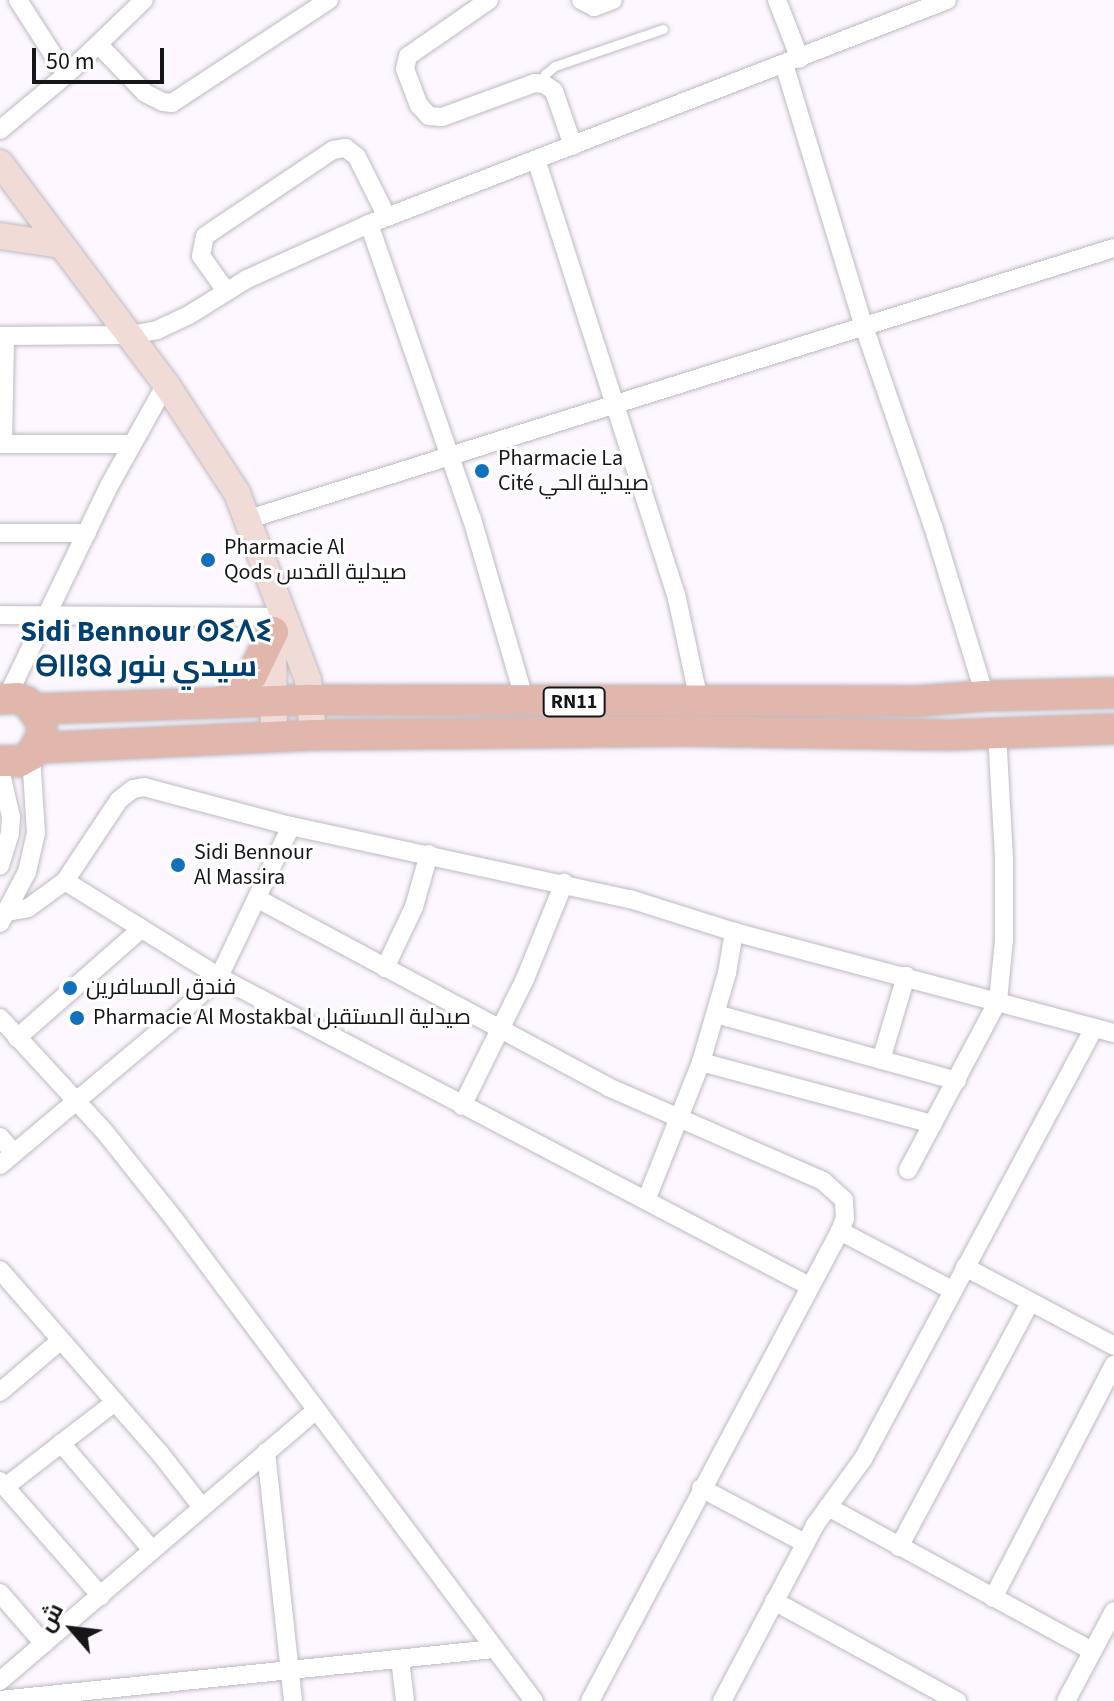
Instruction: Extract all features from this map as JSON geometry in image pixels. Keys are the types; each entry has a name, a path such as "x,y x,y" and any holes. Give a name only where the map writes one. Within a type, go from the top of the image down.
{"main road":[{"path":"2,171 166,384 222,466 249,519 271,585 276,623 274,736"},
{"path":"0,236 60,245"},
{"path":"276,623 303,663 312,700 313,735"},
{"path":"225,702 252,675 276,623"},
{"name":"RN11","path":"4,698 27,702 35,709 275,700 918,701 1114,693"},
{"path":"34,751 42,735 41,721 35,709"},
{"name":"RN11","path":"0,761 20,761 34,751 274,736 685,731 997,734 1114,729"}],"street":[{"path":"18,0 66,75"},
{"path":"0,130 66,75 144,0"},
{"path":"99,45 145,93 172,103 329,0"},
{"path":"489,0 408,56 407,75 424,113 442,117 535,83 544,84 554,91 573,146"},
{"path":"581,0 594,7 613,0"},
{"path":"777,0 863,324 933,526 985,696"},
{"path":"131,444 2,444 2,336 130,335 174,323 226,291 378,221 537,162 947,0"},
{"path":"226,291 201,256 201,241 333,150 346,148 357,157 449,455 496,594 525,701"},
{"path":"537,162 676,594 699,700"},
{"path":"249,519 863,324 1114,248"},
{"path":"4,698 131,444 166,384"},
{"path":"0,533 87,533"},
{"path":"0,615 276,623"},
{"path":"908,1170 998,1001 1004,940 1004,858 997,734"},
{"path":"4,918 27,872 36,833 34,751"},
{"path":"0,769 11,817 10,833 0,865"},
{"path":"4,918 28,908 65,881 119,800 133,789 144,787 291,826 630,899 734,932 1114,1033"},
{"path":"0,1137 7,1159 219,977 291,826"},
{"path":"385,968 414,907 429,854"},
{"path":"65,881 219,977 462,1106 647,1198 809,1286"},
{"path":"462,1106 500,1031 564,883"},
{"path":"258,899 500,1031 679,1120 833,1188 846,1208 840,1231 590,1701"},
{"path":"17,1038 140,930"},
{"path":"647,1198 701,1062 716,1014 734,932"},
{"path":"881,1060 906,976"},
{"path":"716,1014 957,1081"},
{"path":"0,1018 77,1101 201,1253 534,1701"},
{"path":"727,1699 805,1543 863,1459 1094,1028"},
{"path":"701,1062 933,1124"},
{"path":"840,1231 952,1290"},
{"path":"965,1267 1114,1346"},
{"path":"4,1282 61,1340 201,1506"},
{"path":"899,1547 1030,1303"},
{"path":"0,1392 61,1340"},
{"path":"993,1598 1114,1365"},
{"path":"101,1596 3,1484 115,1402"},
{"path":"0,1681 316,1410"},
{"path":"61,1443 152,1550"},
{"path":"266,1452 293,1701"},
{"path":"701,1488 805,1543"},
{"path":"828,1507 1092,1651"},
{"path":"0,1593 44,1644"},
{"path":"774,1601 957,1701"},
{"path":"1066,1701 1114,1611"},
{"path":"5,1700 494,1649"},
{"path":"400,1659 405,1701"},
{"path":"514,1675 515,1701"}],"lane":[{"path":"544,84 545,74 555,66 663,29"}],"place":[{"name":"Pharmacie La Cité صيدلية الحي","path":"482,471"},
{"name":"Pharmacie Al Qods صيدلية القدس","path":"208,560"},
{"name":"Sidi Bennour Al Massira","path":"178,865"},
{"name":"فندق المسافرين","path":"70,988"},
{"name":"Pharmacie Al Mostakbal صيدلية المستقبل","path":"77,1018"}],"district":[{"name":"Sidi Bennour ⵙⵉⴷⵉ ⴱⵏⵏⵓⵕ سيدي بنور","path":"146,649"}]}
